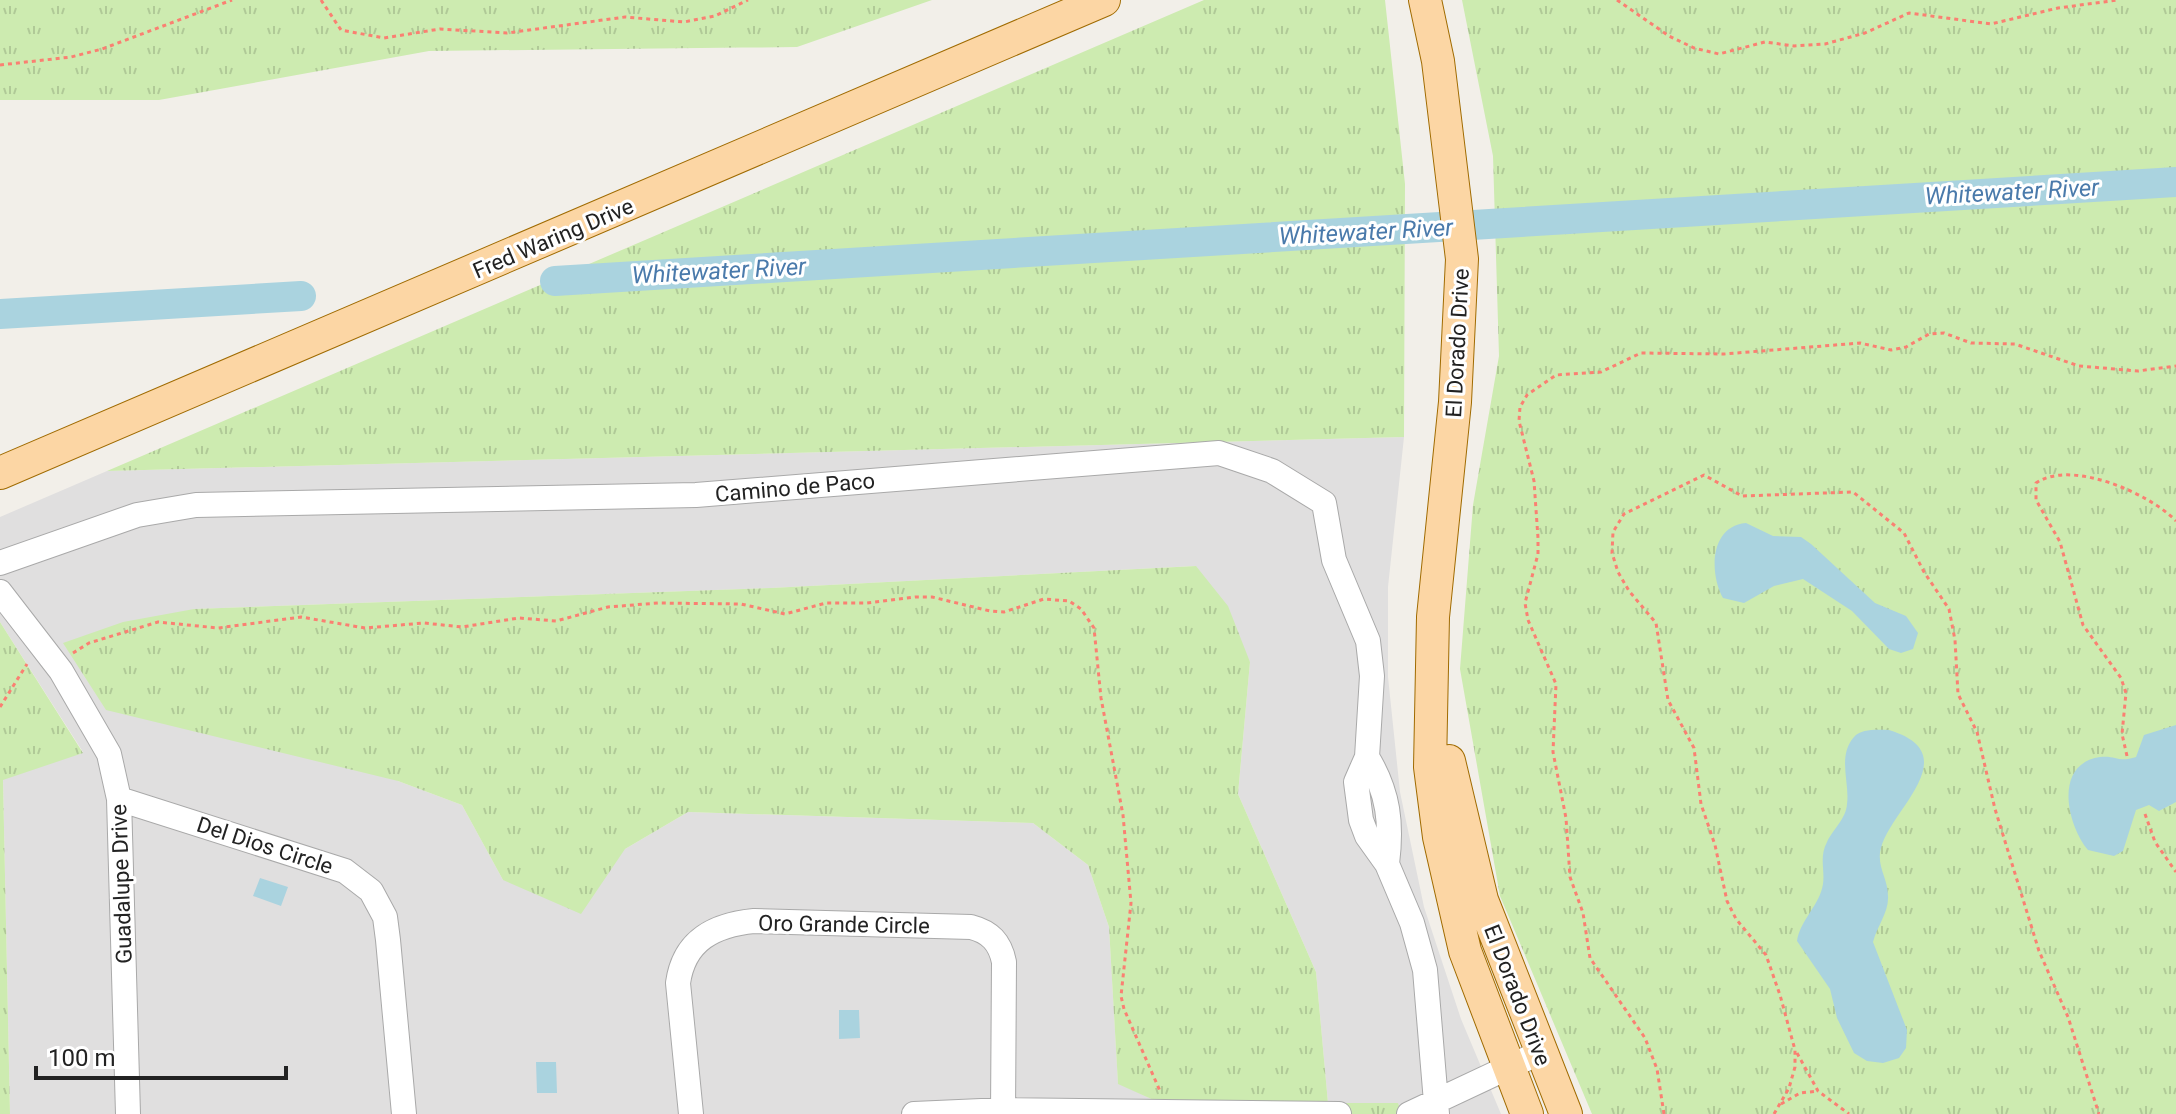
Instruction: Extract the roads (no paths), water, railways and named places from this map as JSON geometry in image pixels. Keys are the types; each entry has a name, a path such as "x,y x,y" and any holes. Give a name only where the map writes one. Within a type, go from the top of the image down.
{"main road":[{"name":"Fred Waring Drive","path":"0,473 1104,0"},
{"name":"El Dorado Drive","path":"1425,0 1438,61 1462,259 1455,402 1433,617 1430,767 1439,837 1465,951 1527,1114"},
{"name":"El Dorado Drive","path":"1434,687 1482,900 1539,1053 1556,1111"}],"street":[{"name":"Camino de Paco","path":"0,563 137,515 196,505 696,495 1219,453 1272,471 1324,503 1334,560 1368,641 1372,676 1367,757 1380,778 1391,817 1387,864 1412,923 1425,970 1437,1108"},
{"name":"Guadalupe Drive","path":"0,592 61,671 109,754 119,799 128,1114"},
{"name":"Del Dios Circle","path":"119,799 327,863 360,880 371,891 386,929 404,1114"},
{"name":"Oro Grande Circle","path":"691,1114 678,983 680,969 687,950 706,933 732,923 754,921 971,927 990,935 1002,951 1004,962 1004,1112"},
{"path":"1409,1114 1437,1108 1539,1053"},
{"path":"914,1114 1339,1114"}],"water":[{"path":"1746,523 1773,536 1801,537 1811,544 1875,603 1906,616 1918,633 1913,649 1901,653 1889,649 1852,611 1803,579 1774,586 1744,603 1723,598 1718,588 1715,564 1719,541 1734,526"},
{"path":"2176,725 2176,802 2159,811 2149,805 2136,810 2123,851 2114,856 2088,850 2074,826 2070,811 2068,797 2075,771 2085,762 2100,757 2136,757 2144,735"},
{"path":"1889,730 1912,740 1922,753 1924,768 1918,784 1887,833 1880,854 1888,902 1873,942 1907,1030 1906,1048 1899,1058 1883,1063 1867,1061 1854,1053 1837,1018 1830,989 1797,941 1821,892 1825,848 1846,809 1845,761 1849,744 1861,732"},
{"path":"260,878 288,887 281,906 253,896"},
{"path":"839,1010 859,1010 860,1038 839,1039"},
{"path":"536,1062 556,1062 557,1093 537,1093"}],"waterway":[{"name":"Whitewater River","path":"555,281 2176,182"},
{"name":"Whitewater River","path":"0,314 301,296"}]}
